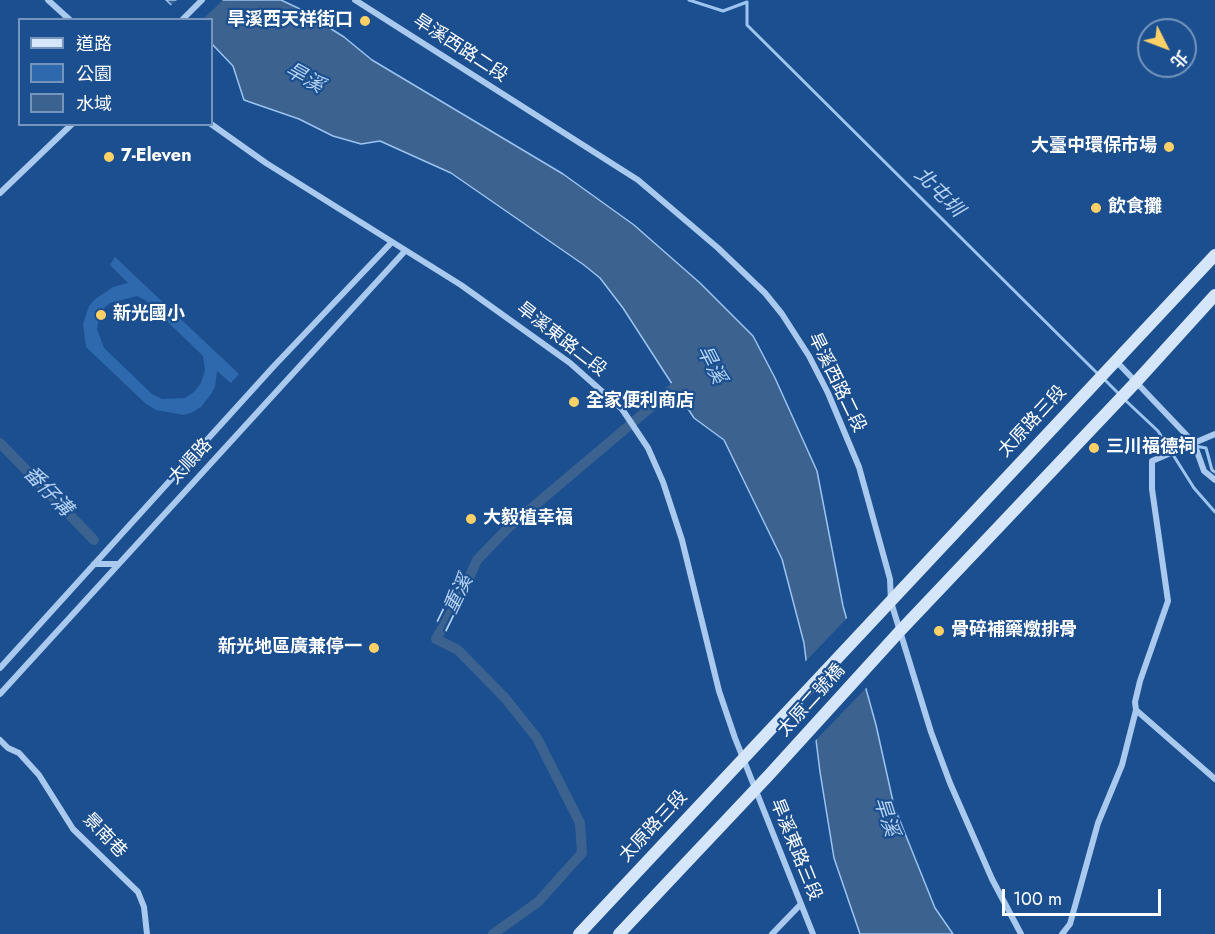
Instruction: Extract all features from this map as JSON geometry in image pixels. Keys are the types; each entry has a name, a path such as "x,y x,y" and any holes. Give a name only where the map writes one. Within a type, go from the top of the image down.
{"main road":[{"name":"太原路三段","path":"879,614 1215,255"},
{"path":"900,631 1136,382 1215,295"},
{"name":"太原二號橋","path":"755,745 879,614"},
{"name":"太原二號橋","path":"759,785 900,631"},
{"name":"太原路三段","path":"579,934 755,745"},
{"path":"619,934 759,785"}],"street":[{"path":"48,0 68,18"},
{"path":"184,18 202,0"},
{"name":"旱溪西路二段","path":"356,0 638,180 688,221 765,293 782,314 810,356 859,467 890,579 891,602 931,732 950,783 992,879 1021,934"},
{"name":"旱溪東路二段","path":"213,125 266,163 461,285 570,363 622,409 648,448 663,482 681,540 719,691 749,777"},
{"path":"0,193 70,126"},
{"name":"太順路","path":"0,668 274,366 391,243"},
{"name":"太順路","path":"0,694 405,251"},
{"path":"1115,361 1194,443 1204,471 1215,480"},
{"path":"1062,934 1070,924 1098,823 1122,765 1136,710 1135,702 1140,681 1168,601 1152,489 1152,461 1215,434"},
{"path":"94,564 117,564"},
{"path":"1136,710 1215,780"},
{"name":"景南巷","path":"0,740 8,748 19,753 39,775 73,829 138,892 144,907 147,934"},
{"name":"旱溪東路三段","path":"749,777 759,785 800,905 813,934"},
{"path":"772,934 800,905"}],"green space":[{"path":"115,257 239,374 231,383 217,371 215,387 201,407 184,415 156,410 146,404 86,347 83,324 89,306 113,287 128,283 110,265","holes":["137,296 145,300 203,356 205,370 201,383 185,398 162,399 152,394 104,348 97,329 99,317 105,307 110,303"]}],"water":[{"name":"旱溪","path":"166,0 281,0 298,8 344,37 372,60 563,174 634,225 700,283 753,336 775,378 817,471 843,606 876,725 894,806 935,908 953,934 860,934 834,858 820,772 804,643 782,559 724,440 694,418 623,308 600,278 451,173 380,141 361,144 333,136 299,119 244,100 233,66 213,45 213,18 185,18"}],"pier":[{"path":"177,0 223,0 204,18 180,18 169,7"},
{"path":"849,616 868,686 813,743 803,664"}],"waterway":[{"name":"北屯圳","path":"689,0 723,11 747,2 747,25 1098,374"},
{"name":"北屯圳","path":"1103,378 1120,395"},
{"name":"二重溪","path":"493,934 538,902 582,853 580,823 537,738 505,698 458,650 436,639 462,594 477,560 508,528 683,380"},
{"name":"北屯圳","path":"1124,399 1158,431 1194,488 1215,512"},
{"name":"北屯圳","path":"1165,442 1188,445"},
{"name":"番仔溝","path":"0,443 94,540"},
{"name":"北屯圳","path":"1195,446 1206,448 1212,470 1215,472"}],"place":[{"name":"旱溪西天祥街口","path":"365,21"},
{"name":"大臺中環保市場","path":"1169,147"},
{"name":"7-Eleven","path":"109,157"},
{"name":"飲食攤","path":"1096,208"},
{"name":"新光國小","path":"101,315"},
{"name":"全家便利商店","path":"574,402"},
{"name":"三川福德祠","path":"1094,448"},
{"name":"大毅植幸福","path":"471,519"},
{"name":"骨碎補藥燉排骨","path":"939,631"},
{"name":"新光地區廣兼停一","path":"374,648"}]}
